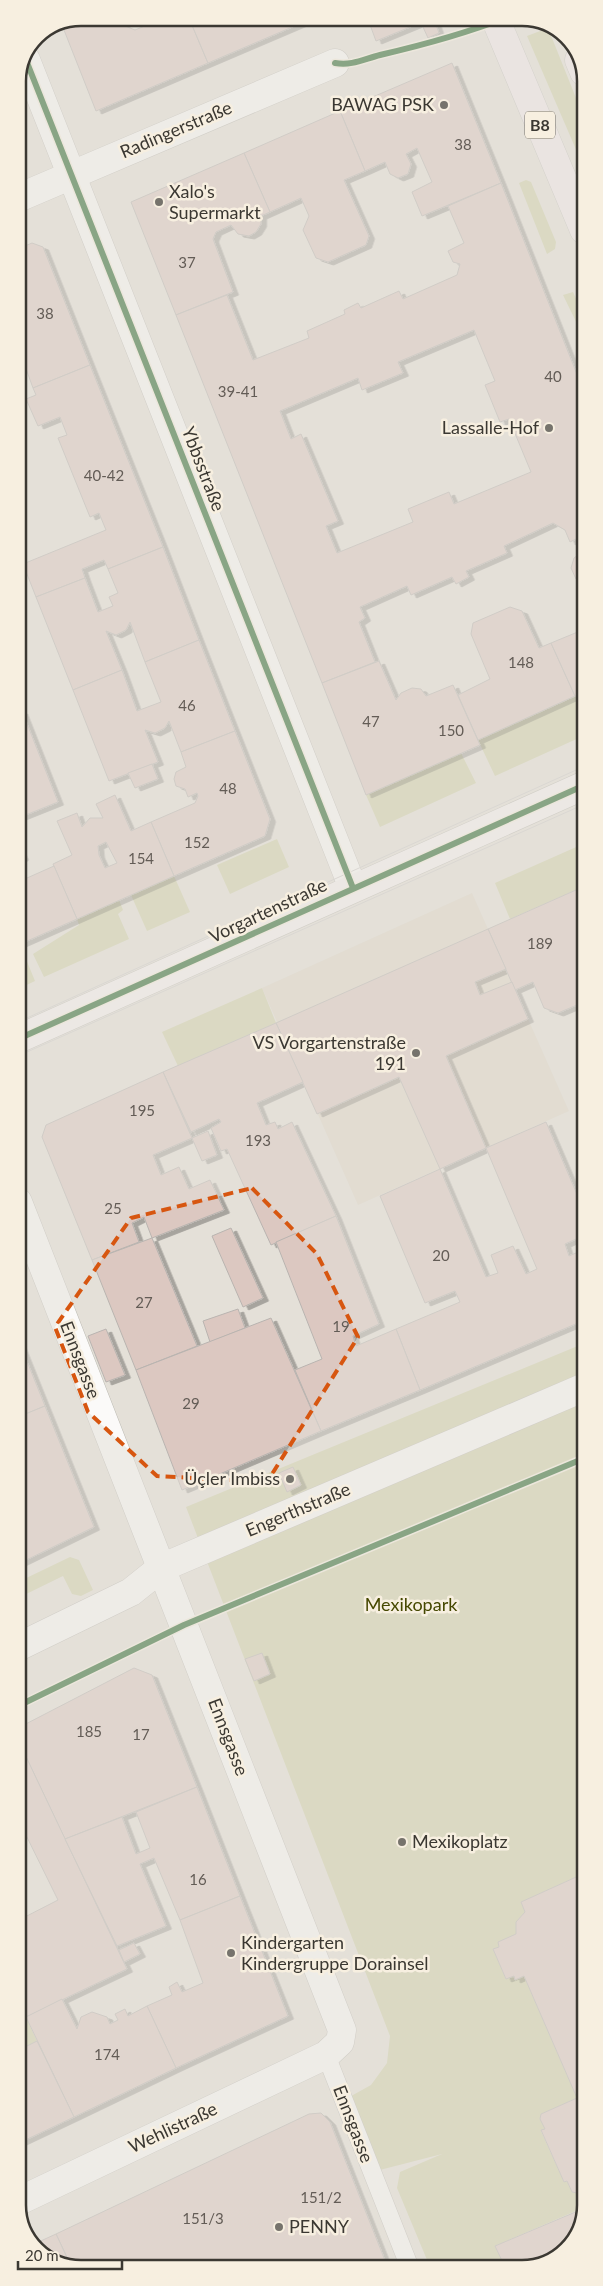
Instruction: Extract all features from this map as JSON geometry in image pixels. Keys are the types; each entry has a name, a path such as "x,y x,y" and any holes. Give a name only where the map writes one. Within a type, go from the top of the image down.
{"main road":[{"name":"B8","path":"498,26 577,213"}],"street":[{"name":"Radingerstraße","path":"26,195 336,63"},
{"name":"Ybbsstraße","path":"28,66 353,888"},
{"name":"Vorgartenstraße","path":"26,1035 577,789"},
{"name":"Ennsgasse","path":"26,1222 342,2030 340,2042 326,2055"},
{"name":"Engerthstraße","path":"26,1643 131,1592 161,1568 577,1389"},
{"name":"Wehlistraße","path":"26,2198 326,2055"}],"lane":[{"name":"Ennsgasse","path":"326,2055 407,2260"}],"highlighted area":[{"path":"252,1188 317,1254 358,1337 267,1482 157,1476 88,1412 55,1327 131,1218"}],"shaded area":[{"name":"VS Vorgartenstraße 191","path":"472,893 569,1111 358,1205 262,988"}],"green space":[{"path":"543,30 551,35 577,100 577,152 527,36"},
{"path":"526,180 531,182 556,242 555,249 547,254 519,183"},
{"path":"573,292 577,301 577,324 563,295"},
{"path":"577,696 577,739 495,776 478,740"},
{"path":"461,753 476,783 380,827 366,795"},
{"path":"277,839 289,867 230,894 217,865"},
{"path":"577,847 577,890 510,919 495,883"},
{"path":"174,876 190,912 147,931 131,895"},
{"path":"119,900 123,910 118,914 129,939 44,977 33,954 79,925 77,919"},
{"path":"26,959 35,981 26,985"},
{"path":"262,988 276,1023 178,1066 162,1032"},
{"name":"Mexikopark","path":"577,1346 577,1877 521,1902 525,1912 516,1922 516,1934 499,1942 499,1947 493,1949 506,1979 513,1976 515,1979 524,1976 577,2098 541,2114 545,2129 541,2131 564,2182 567,2181 572,2192 577,2193 577,2205 576,2211 495,2246 502,2260 427,2260 397,2188 400,2172 442,2154 372,2172 344,2100 371,2085 387,2063 390,2036 186,1507"},
{"path":"70,1557 79,1560 93,1590 81,1596 72,1594 63,1576 26,1594 26,1578"},
{"path":"26,2017 37,2041 26,2046"}],"building":[{"path":"81,26 125,26 135,30 145,26 192,26 208,63 96,111 64,29"},
{"path":"192,26 295,26 208,63"},
{"path":"370,26 413,26 376,41"},
{"path":"436,26 439,33 428,38 423,27"},
{"path":"452,63 501,183 422,216 412,192 432,182 417,148 406,154 411,164 408,174 398,178 390,174 385,162 365,171 340,111"},
{"path":"340,111 365,171 344,180 369,236 366,245 328,262 316,258 303,230 309,216 301,198 270,212 244,153"},
{"path":"244,153 270,212 261,216 261,224 256,232 249,236 238,234 231,225 216,232 213,239 233,292 176,315 131,202"},
{"name":"Lassalle-Hof","path":"501,183 577,374 577,541 576,539 570,542 565,530 553,523 504,546 507,553 466,571 469,577 456,584 452,577 411,595 407,586 360,607 365,618 359,622 375,662 322,683 176,315 227,295 253,360 309,338 307,331 345,314 344,310 358,303 361,308 399,291 403,299 457,275 460,264 453,262 448,251 464,243 448,206","holes":["474,330 495,381 485,385 500,422 509,419 531,472 454,504 449,492 408,509 413,522 337,553 326,526 338,521 301,434 291,439 280,411 358,378 362,390 403,373 398,362"]},
{"path":"32,243 43,247 90,365 33,388 26,369 26,246"},
{"path":"90,365 163,547 108,569 104,560 82,569 85,578 36,597 26,572 26,563 106,530 99,513 90,517 58,438 67,435 60,417 38,426 26,399 36,395 33,388"},
{"path":"163,547 199,640 145,662 130,622 126,630 116,635 106,631 122,670 73,690 36,597 85,578 98,612 113,606 109,597 118,593 108,569"},
{"name":"Lassalle-Hof","path":"577,556 577,579 571,568 574,558"},
{"path":"510,607 522,611 539,648 551,643 575,696 478,740 458,695 490,679 471,634 473,623"},
{"path":"577,632 577,695 575,696 551,643"},
{"path":"199,640 235,731 181,752 169,721 165,728 155,733 145,730 158,762 109,781 73,690 122,670 137,711 161,702 145,662"},
{"path":"379,661 396,700 401,693 412,688 421,689 426,696 453,685 480,745 366,795 322,683"},
{"path":"26,721 58,802 26,815"},
{"path":"235,731 270,819 265,836 174,876 151,822 195,803 198,796 197,793 188,797 185,789 176,786 174,779 176,772 186,767 181,752"},
{"path":"152,764 158,779 135,788 128,773"},
{"path":"115,795 131,831 151,822 174,876 77,919 53,864 72,855 57,821 77,813 82,827 90,818 103,818 96,804","holes":["106,842 117,863 105,868 99,855 98,846"]},
{"path":"54,866 77,919 26,941 26,878"},
{"path":"577,890 577,1005 558,1013 544,1008 533,982 515,990 488,929"},
{"path":"488,929 506,969 475,982 480,995 512,982 528,1019 446,1056 486,1148 440,1169 399,1077 317,1114 276,1023"},
{"path":"276,1023 303,1082 257,1103 266,1125 275,1122 278,1129 292,1122 336,1216 271,1245 227,1149 221,1151 211,1128 221,1122 219,1119 191,1132 163,1072"},
{"path":"163,1072 192,1138 153,1155 161,1175 179,1167 189,1189 210,1180 224,1210 152,1238 144,1217 132,1223 139,1242 92,1260 42,1137 46,1125"},
{"path":"546,1122 577,1194 577,1239 565,1244 569,1256 577,1252 577,1323 420,1390 396,1329 460,1302 455,1291 425,1303 380,1196 440,1169 486,1277 498,1273 491,1255 513,1246 526,1274 537,1269 486,1148"},
{"path":"208,1131 217,1155 202,1161 192,1138"},
{"path":"336,1216 379,1324 353,1336 356,1346 396,1329 420,1390 321,1431 295,1370 322,1359 276,1242"},
{"path":"231,1228 263,1298 243,1307 212,1236"},
{"path":"152,1238 197,1346 136,1370 92,1260"},
{"path":"238,1309 245,1328 210,1342 203,1321"},
{"path":"271,1318 321,1431 182,1490 136,1370"},
{"path":"106,1329 125,1375 106,1382 88,1336"},
{"path":"26,1359 45,1406 26,1414"},
{"path":"45,1406 94,1527 26,1560 26,1414"},
{"name":"Üçler Imbiss","path":"293,1467 301,1485 287,1492 279,1473"},
{"path":"262,1653 270,1674 254,1681 245,1659"},
{"path":"134,1668 152,1675 197,1787 65,1839 26,1757 26,1724"},
{"path":"26,1757 127,1969 26,2017 26,1916 58,1900 26,1835"},
{"path":"197,1787 240,1896 180,1920 154,1858 140,1864 166,1926 117,1946 65,1839 122,1817 136,1854 150,1848 136,1812"},
{"path":"577,1877 577,2098 524,1976 515,1980 514,1976 506,1979 493,1949 499,1947 498,1942 516,1934 516,1922 525,1912 521,1902"},
{"path":"240,1896 288,2016 176,2068 147,2006 172,1995 169,1987 177,1982 182,1992 203,1983 180,1920"},
{"path":"134,1943 140,1954 124,1962 119,1950"},
{"path":"62,1999 77,2029 81,2017 92,2012 107,2017 110,2024 118,2020 115,2014 125,2009 128,2016 147,2006 176,2068 74,2117 26,2017"},
{"path":"37,2041 74,2117 26,2140 26,2046"},
{"path":"577,2098 577,2193 572,2192 567,2181 564,2182 541,2130 545,2129 540,2119 541,2114"},
{"path":"321,2113 330,2122 385,2260 78,2260 67,2258 56,2234 309,2114"},
{"path":"576,2212 573,2226 563,2241 543,2256 522,2260 502,2260 495,2246"},
{"path":"56,2234 67,2258 60,2256 40,2241"}],"tram line":[{"path":"26,1018 577,770"},
{"path":"26,1052 577,808"}],"cycle path":[{"path":"335,63 347,64 358,62 443,39 482,26"},
{"path":"28,66 353,888"},
{"path":"26,1035 577,789"},
{"path":"26,1702 184,1625 577,1461"}],"place":[{"name":"BAWAG PSK","path":"444,105"},
{"name":"Xalo's Supermarkt","path":"159,202"},
{"name":"Lassalle-Hof","path":"549,428"},
{"name":"VS Vorgartenstraße 191","path":"416,1053"},
{"name":"Üçler Imbiss","path":"290,1479"},
{"name":"Mexikoplatz","path":"402,1842"},
{"name":"Kindergarten Kindergruppe Dorainsel","path":"231,1953"},
{"name":"PENNY","path":"279,2227"}]}
